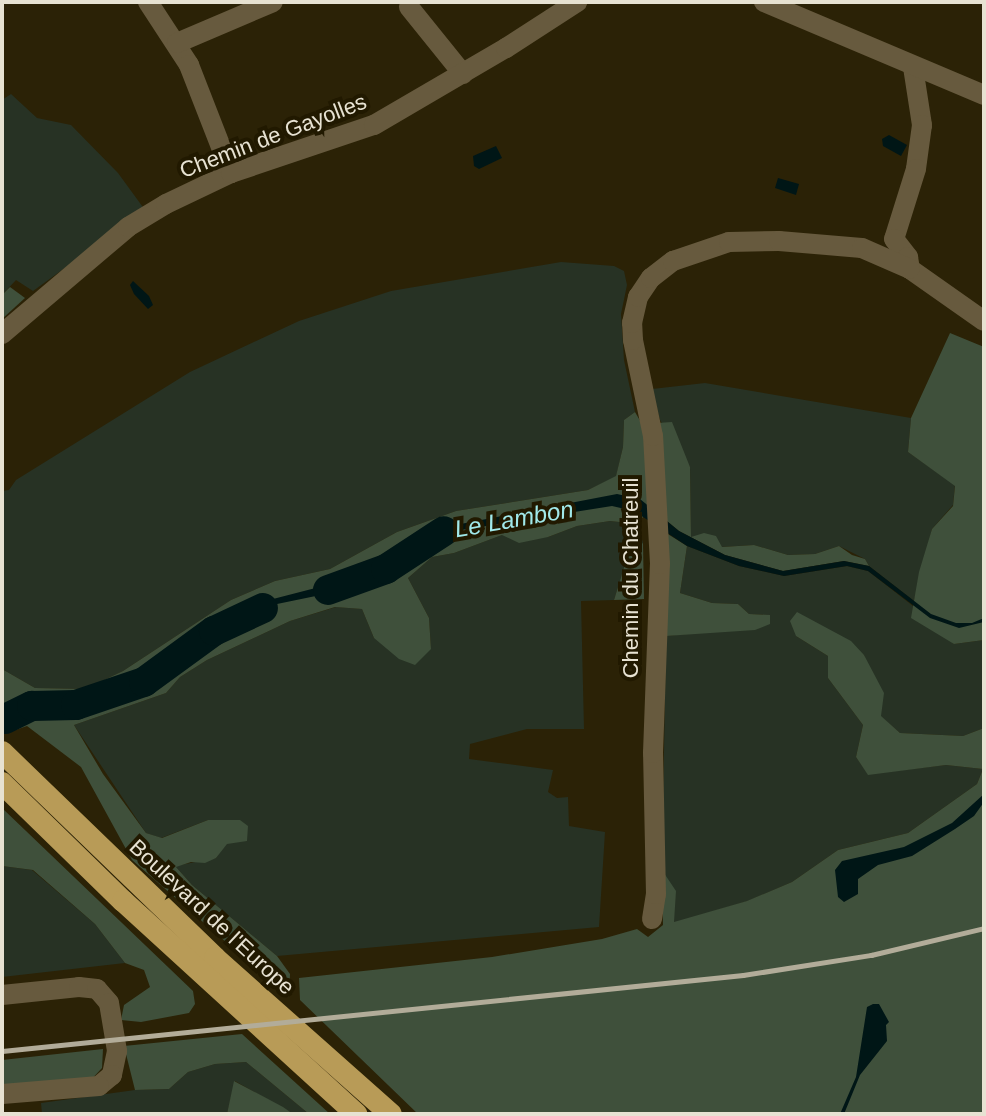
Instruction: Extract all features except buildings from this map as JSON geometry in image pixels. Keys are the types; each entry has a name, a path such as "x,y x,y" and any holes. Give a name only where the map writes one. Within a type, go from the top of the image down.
{"highway":[{"name":"Boulevard de l'Europe","path":"2,752 215,958 391,1114"},
{"path":"2,783 134,911 356,1114"}],"street":[{"path":"148,2 177,43 231,173"},
{"path":"177,43 273,2"},
{"name":"Chemin de Gayolles","path":"2,334 128,227 166,204 231,173 374,125 463,74 577,2"},
{"path":"764,2 984,95"},
{"path":"409,7 463,74"},
{"path":"910,269 911,262 893,234 916,169 922,125 913,67"},
{"name":"Chemin du Chatreuil","path":"652,919 656,894 653,753 659,509 653,436 632,323 638,297 651,278 688,254 729,242 862,248 910,269 984,321"},
{"path":"2,995 79,987 97,989 109,1003 117,1051 112,1075 99,1086 2,1094"}],"green space":[{"path":"11,94 37,118 71,125 118,173 145,210 33,291 16,280 2,295 2,100"},
{"path":"561,262 614,266 624,271 627,285 621,314 624,360 635,412 624,420 623,447 616,477 588,490 456,511 397,532 330,569 275,581 231,600 123,671 85,689 35,688 2,669 2,491 9,490 16,480 190,372 299,321 391,291"},
{"path":"10,287 25,298 2,319 2,295"},
{"path":"950,333 984,347 984,640 954,644 911,618 919,572 932,529 953,506 955,486 908,452 911,418"},
{"path":"705,383 911,418 908,452 955,485 953,505 932,529 914,601 869,566 865,559 839,546 815,554 788,555 754,545 721,547 691,537 690,467 660,420 652,389"},
{"path":"635,412 642,424 672,422 690,467 691,537 704,533 716,536 722,547 754,545 788,555 815,554 839,546 865,559 869,566 844,561 783,571 725,555 679,531 650,507 638,524 610,521 577,526 519,543 502,535 454,553 432,557 408,578 429,618 431,649 415,665 399,659 374,638 362,609 335,607 290,621 207,660 180,677 166,693 74,725 103,774 146,833 162,838 208,820 240,820 248,826 247,841 227,844 216,858 205,863 191,862 176,867 192,885 277,956 290,974 289,997 132,860 81,767 27,726 4,734 2,669 35,688 85,689 123,671 231,600 275,581 330,569 397,532 456,511 588,490 616,476 623,447 624,420"},
{"path":"610,521 638,524 643,543 629,551 614,600 581,601 584,729 527,729 470,744 469,759 553,770 548,792 557,798 568,797 569,826 605,832 599,927 277,956 192,885 175,866 216,858 240,820 208,820 161,838 146,833 74,725 166,693 180,677 207,660 290,621 336,607 362,609 374,638 431,649 429,618 408,578 432,557 454,553 502,535 548,537 577,526"},
{"path":"663,531 687,546 680,593 712,603 738,604 749,614 770,615 770,624 755,630 666,636"},
{"path":"643,543 644,599 614,600 629,551"},
{"path":"687,546 739,566 784,576 847,566 868,571 913,606 954,644 984,640 984,728 963,736 900,733 880,716 864,655 796,636 828,656 828,678 863,725 856,757 868,774 946,765 983,769 977,784 908,833 838,850 792,882 748,901 674,923 662,870 666,636 707,632 769,615 749,614 738,604 712,603 680,593"},
{"path":"797,612 851,641 864,655 884,693 881,716 900,733 963,736 984,728 984,1114 418,1114 300,1000 299,978 492,957 602,939 637,929 648,937 663,925 662,870 676,891 674,922 747,901 792,882 838,850 908,833 977,784 983,769 946,765 868,775 856,757 863,725 828,678 828,656 796,636 790,621"},
{"path":"2,808 193,991 195,1004 189,1013 141,1022 121,1020 124,1005 150,987 144,970 125,963 95,924 33,870 2,866"},
{"path":"2,866 32,870 95,924 125,963 2,977"},
{"path":"242,1034 330,1114 309,1114 246,1062 215,1064 188,1072 169,1089 135,1090 124,1046"},
{"path":"103,1049 102,1068 89,1082 2,1087 2,1060"},
{"path":"246,1062 309,1114 293,1114 235,1081 227,1114 42,1114 41,1103 135,1090 169,1089 188,1072 215,1064"},
{"path":"234,1081 283,1107 293,1114 227,1114"}],"water":[{"path":"889,135 907,145 901,156 883,146 882,139"},
{"path":"496,146 502,158 479,169 474,166 473,156"},
{"path":"778,178 799,184 796,195 775,188"},
{"path":"133,281 149,296 153,305 148,309 134,294 130,285"},
{"path":"617,494 640,499 679,531 725,555 783,571 844,561 869,566 931,614 956,623 972,623 984,618 984,622 959,628 930,618 868,571 847,566 784,576 739,566 687,546 634,511 612,506 448,532 340,591 277,604 198,645 135,687 99,701 37,709 32,704 91,699 135,684 178,653 273,599 362,576 445,527"},
{"path":"984,794 984,802 974,816 912,856 878,865 858,879 858,894 844,902 838,897 835,870 842,861 904,847 952,823"},
{"path":"879,1004 889,1022 886,1025 887,1041 860,1075 844,1114 840,1114 856,1077 867,1007"}],"waterway":[{"name":"Le Lambon","path":"328,590 386,569 444,531"},
{"name":"Le Lambon","path":"5,719 32,706 76,705 144,682 214,631 263,608"}],"railway":[{"path":"2,1051 743,975 871,955 984,928"}]}
